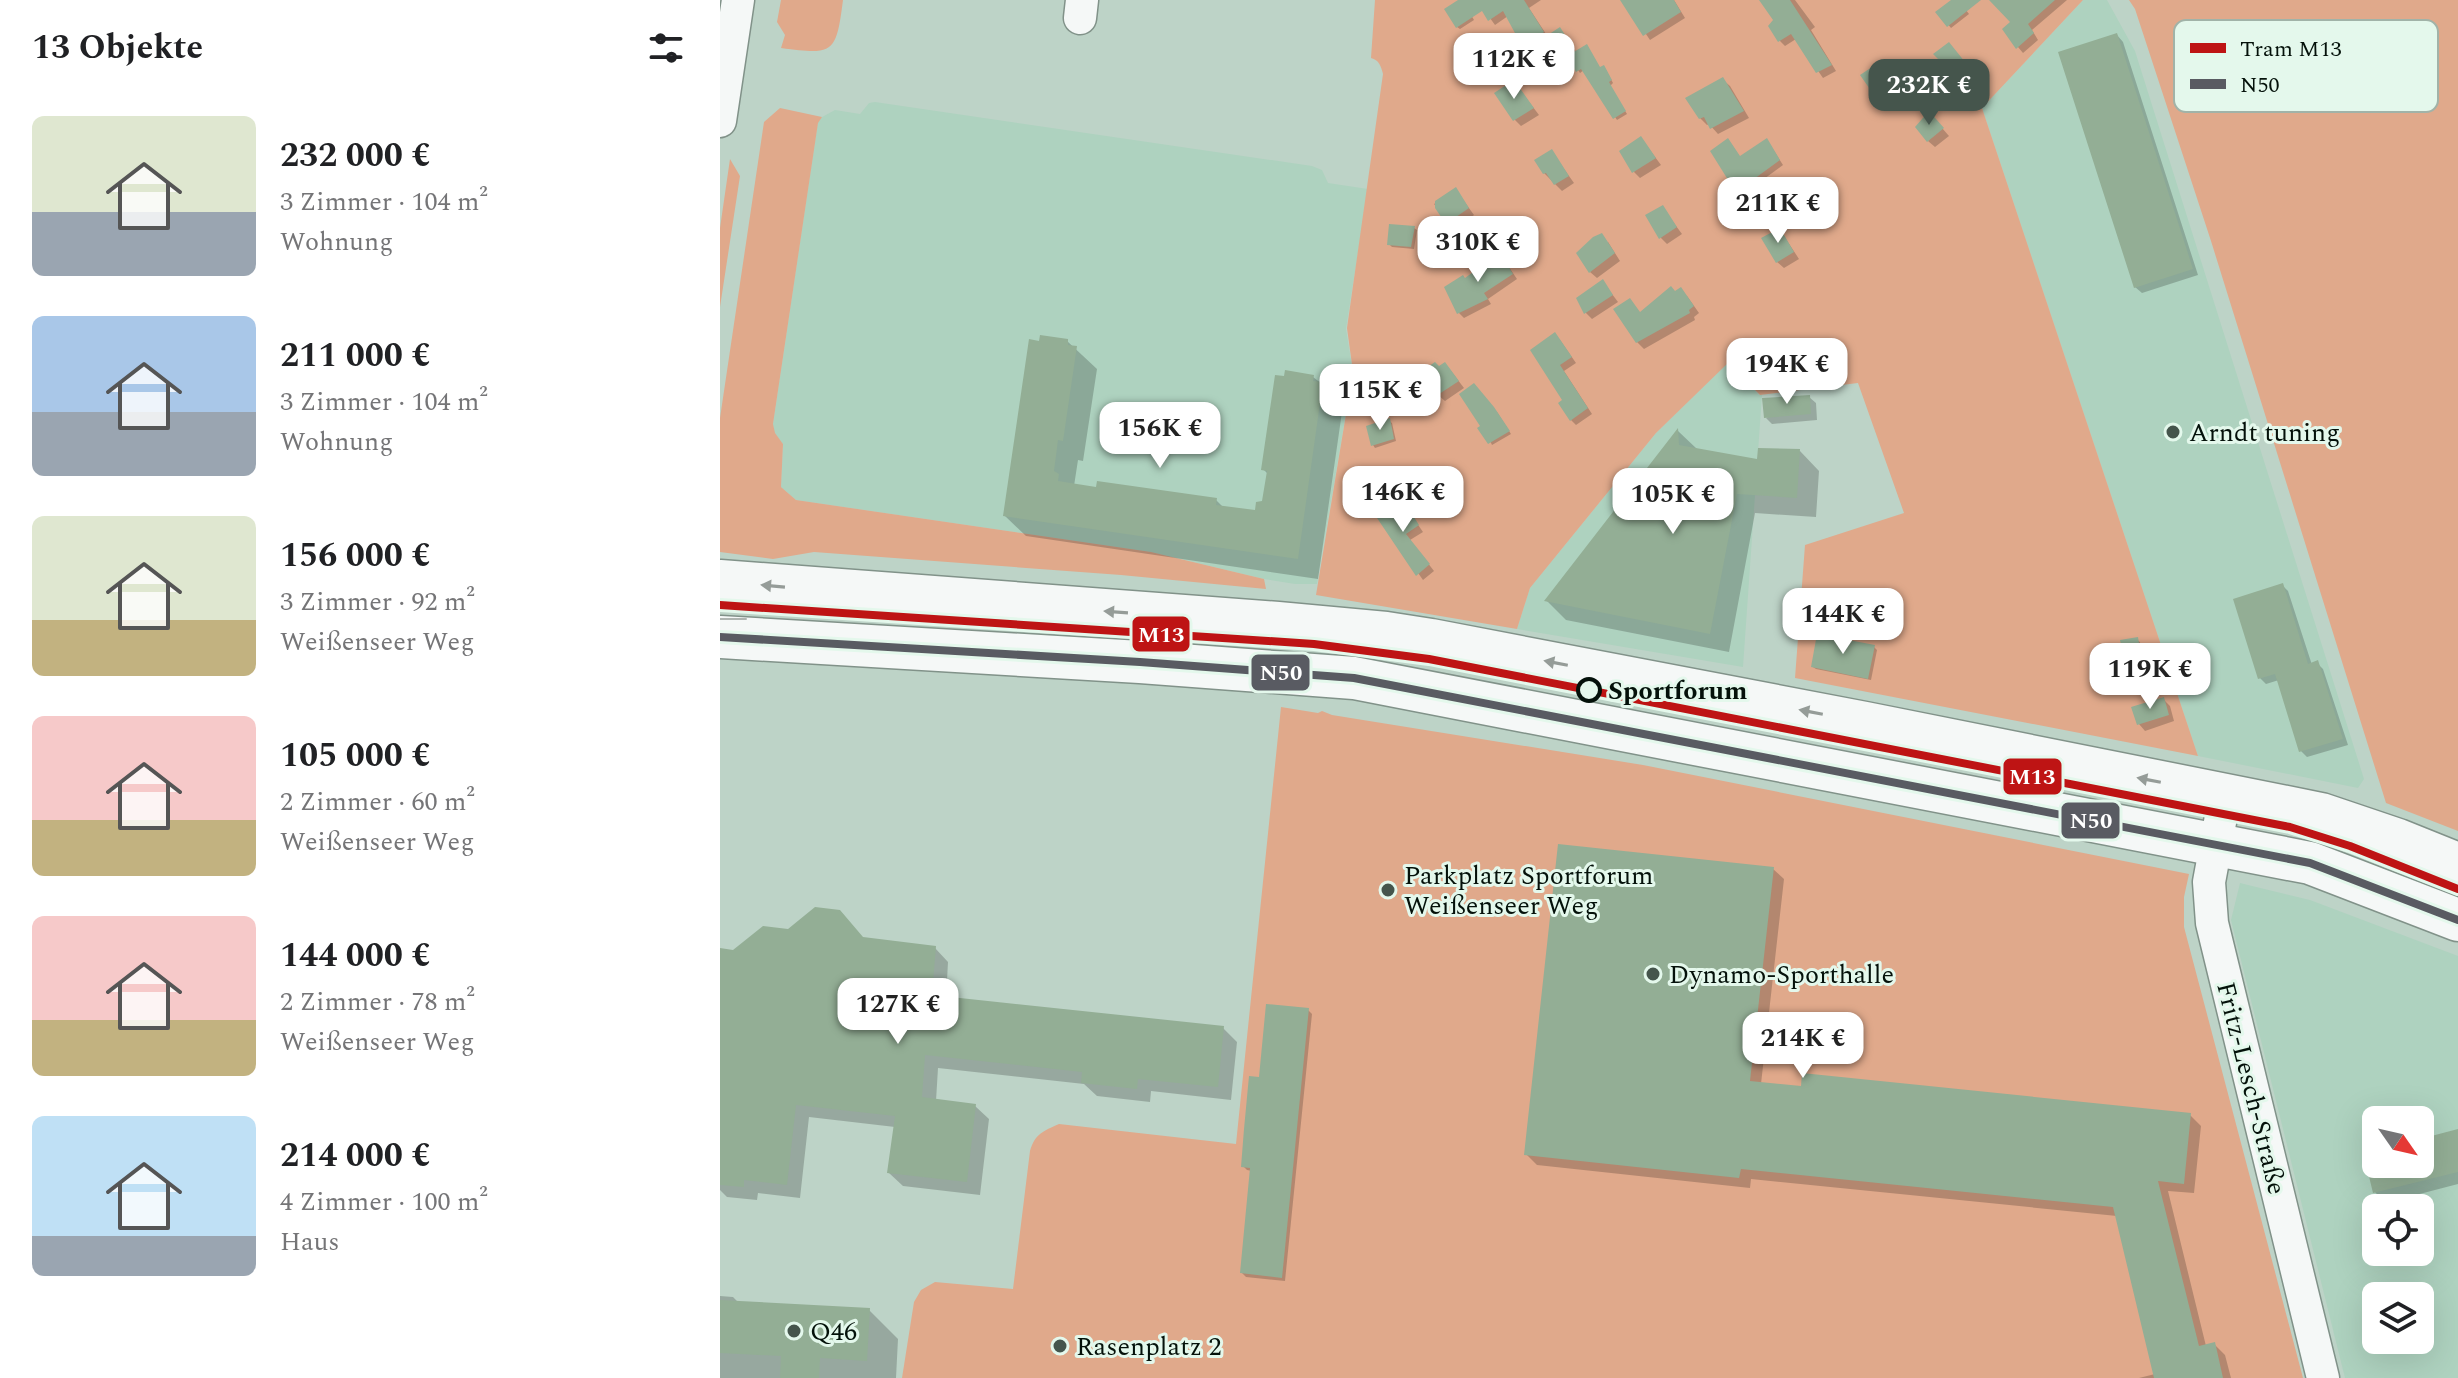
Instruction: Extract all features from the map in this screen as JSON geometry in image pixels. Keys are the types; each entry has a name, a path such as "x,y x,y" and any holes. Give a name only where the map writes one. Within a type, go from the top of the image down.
{"main road":[{"path":"720,581 1278,623 1431,640 2321,814 2458,864"},
{"path":"720,637 1354,678 2310,863 2458,920"},
{"path":"1425,692 1431,640"},
{"path":"1856,774 1865,723"}],"street":[{"path":"720,121 725,62 738,0"},
{"name":"Fritz-Lesch-Straße","path":"2225,795 2209,882 2212,923 2323,1378"}],"shaded area":[{"path":"781,0 843,0 838,31 829,47 812,51 781,48 785,35 777,22"},
{"path":"1375,0 2083,0 1982,108 2198,756 1795,678 1805,545 1904,513 1858,383 1760,395 1728,363 1656,433 1530,588 1517,629 1316,595 1353,372 1347,328 1383,74 1376,60 1371,58"},
{"name":"Arndt tuning","path":"2083,0 2107,0 2135,51 2364,779 2358,788 2198,756 1982,108"},
{"path":"2129,0 2458,0 2458,831 2386,803 2211,241 2135,9"},
{"path":"869,103 1312,166 1322,170 1328,183 1368,189 1346,329 1353,372 1317,584 1264,579 1151,552 796,500 781,487 783,444 774,433 773,424 818,122 835,110 860,114"},
{"path":"780,108 822,117 818,123 773,424 783,444 781,487 796,500 1151,552 1264,579 1266,589 814,552 773,559 720,552 720,418 764,122"},
{"path":"730,159 740,176 720,307 720,228"},
{"path":"1728,362 1762,395 1743,667 1517,629 1530,588 1656,433"},
{"path":"1281,707 1322,711 1643,765 2189,874 2184,897 2184,927 2303,1378 902,1378 914,1302 921,1290 935,1282 1013,1289 1030,1151 1040,1134 1059,1124 1236,1144"},
{"path":"2240,883 2310,900 2458,956 2458,1378 2345,1378 2231,920"}],"building":[{"path":"1458,0 1524,0 1544,32 1522,46 1503,11 1488,21 1482,11 1456,28 1444,9"},
{"path":"1620,0 1674,0 1681,12 1643,36"},
{"path":"1759,0 1790,0 1832,65 1816,73 1791,34 1778,42 1768,26 1773,20"},
{"path":"1951,0 1981,0 1947,27 1935,12"},
{"path":"1989,0 2055,0 2028,24 2034,33 2016,49 2002,29 2010,22"},
{"path":"1560,27 1572,46 1547,63 1534,44"},
{"path":"2117,33 2193,269 2134,288 2058,52"},
{"path":"1949,42 1969,67 1957,78 1933,54"},
{"path":"1587,44 1600,67 1604,65 1612,80 1609,82 1626,111 1613,119 1581,69 1576,72 1567,56"},
{"path":"1878,63 1893,82 1874,95 1860,75"},
{"path":"1723,77 1744,111 1710,129 1704,117 1699,119 1685,98"},
{"path":"1514,80 1534,108 1513,121 1494,93"},
{"path":"1929,111 1944,128 1927,142 1915,127"},
{"path":"1641,136 1656,158 1632,173 1619,151"},
{"path":"1728,138 1740,156 1767,138 1780,160 1754,179 1763,191 1737,207 1724,186 1730,183 1710,151"},
{"path":"1552,149 1569,176 1554,185 1534,160"},
{"path":"1456,187 1469,208 1446,224 1435,208 1435,201"},
{"path":"1663,205 1677,227 1659,239 1645,215"},
{"path":"1389,224 1415,226 1411,247 1387,245"},
{"path":"1780,228 1794,252 1776,263 1761,238"},
{"path":"1602,233 1615,253 1589,273 1576,253"},
{"path":"1500,252 1513,274 1484,293 1488,299 1457,314 1444,287 1463,275 1465,278"},
{"path":"1603,279 1613,295 1584,314 1576,298"},
{"path":"1671,286 1675,291 1681,287 1694,306 1690,313 1636,343 1613,309 1630,298 1640,312"},
{"path":"1555,332 1572,357 1560,365 1588,408 1570,421 1558,403 1562,400 1530,350"},
{"path":"1040,335 1068,339 1068,345 1077,346 1063,441 1058,440 1054,471 1059,474 1058,481 1096,487 1097,481 1217,498 1216,505 1255,510 1256,502 1262,501 1267,471 1261,470 1275,375 1284,376 1285,370 1314,375 1313,381 1323,382 1298,559 1003,516 1029,339 1039,341"},
{"path":"1435,362 1439,366 1445,362 1459,381 1436,396 1420,372"},
{"path":"1474,383 1510,431 1488,444 1459,394"},
{"path":"1810,395 1811,414 1764,418 1762,398"},
{"path":"1390,418 1394,439 1371,446 1366,426"},
{"path":"1678,428 1679,445 1757,459 1758,448 1800,449 1797,498 1737,494 1710,634 1544,601"},
{"path":"1402,498 1419,525 1406,534 1430,564 1416,576 1375,515"},
{"path":"2283,583 2308,664 2318,660 2343,739 2299,752 2275,674 2258,679 2233,599"},
{"path":"1817,634 1875,645 1868,679 1811,667"},
{"path":"2138,637 2141,656 2124,659 2120,640"},
{"path":"2164,697 2169,715 2137,725 2131,707"},
{"path":"1558,844 1774,867 1750,1081 1801,1086 1802,1073 2191,1113 2184,1184 2158,1181 2199,1346 2215,1342 2223,1378 2154,1378 2113,1207 1741,1169 1739,1178 1524,1155"},
{"path":"815,907 840,910 863,937 936,946 932,995 1224,1026 1218,1087 1138,1079 1137,1089 1081,1083 1082,1072 925,1055 922,1097 976,1104 967,1182 887,1173 895,1116 796,1105 787,1185 744,1180 744,1187 720,1185 720,948 733,950 763,926 788,929"},
{"path":"1266,1004 1309,1008 1282,1278 1240,1273 1250,1168 1241,1167 1249,1076 1259,1077"},
{"path":"2458,1129 2458,1172 2434,1178 2434,1135"},
{"path":"2369,1178 2434,1178 2373,1193"},
{"name":"Q46","path":"720,1300 870,1308 867,1361 820,1358 819,1378 780,1378 781,1356 720,1353"}],"tram line":[{"name":"M13","path":"720,605 1314,644 1429,659 2290,827 2350,846 2458,889"},
{"path":"720,607 747,607"},
{"path":"720,619 746,619"}],"transit line":[{"name":"N50","path":"720,637 1354,678 2310,863 2458,920"}],"place":[{"name":"Arndt tuning","path":"2173,432"},
{"name":"Sportforum","path":"1589,690"},
{"name":"Parkplatz Sportforum Weißenseer Weg","path":"1388,890"},
{"name":"Dynamo-Sporthalle","path":"1653,974"},
{"name":"Q46","path":"794,1331"},
{"name":"Rasenplatz 2","path":"1060,1346"}]}
